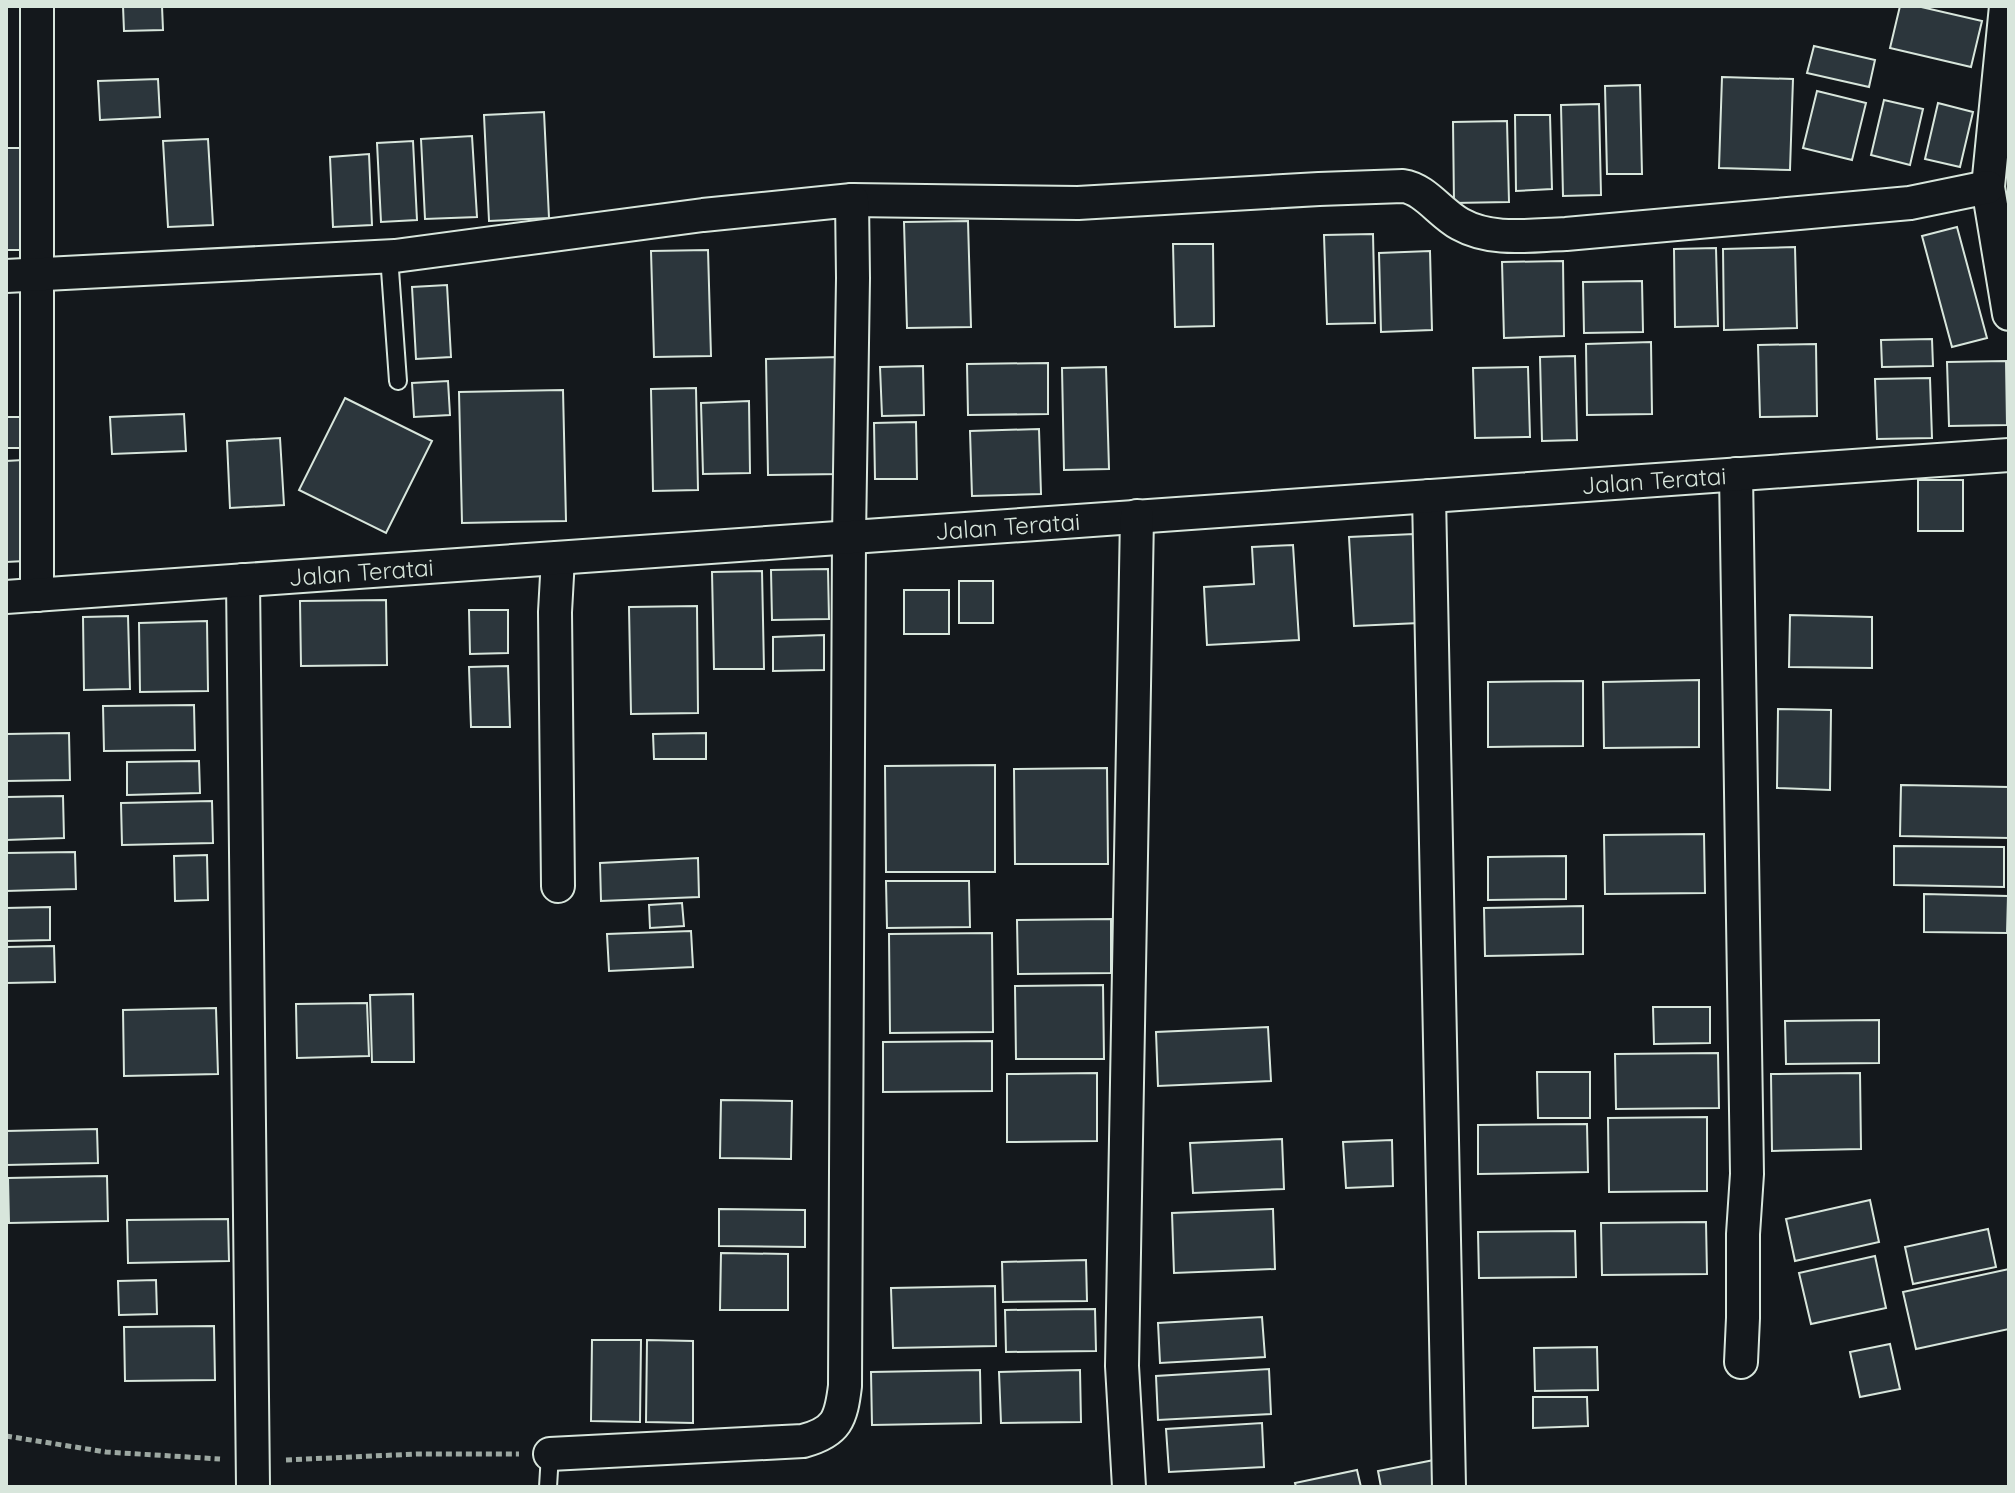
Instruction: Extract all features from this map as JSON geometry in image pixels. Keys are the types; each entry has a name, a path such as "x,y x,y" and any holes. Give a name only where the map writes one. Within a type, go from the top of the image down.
{"street":[{"path":"22,596 22,275 37,6"},
{"path":"2006,6 1998,183 2009,314"},
{"path":"22,275 389,256 703,215 852,200 1078,203 1403,186 1420,192 1460,224 1477,231 1525,236 1910,203 1998,183"},
{"path":"550,1454 803,1441 822,1436 836,1423 843,1408 852,200"},
{"name":"Jalan Teratai","path":"22,596 2009,455"},
{"path":"1736,474 1747,1174 1741,1362"},
{"path":"1429,496 1449,1487"},
{"path":"1129,1487 1122,1366 1137,516"},
{"path":"558,558 555,612 558,886"},
{"path":"243,580 253,1474"}],"lane":[{"path":"389,256 398,381"},
{"path":"548,1487 550,1454"}],"path":[{"path":"6,1436 253,1474 341,1459 416,1454 550,1454"}],"building":[{"path":"123,6 162,6 163,30 124,31"},
{"path":"1900,6 1917,6 1982,21 1971,67 1890,48"},
{"path":"1814,46 1875,60 1869,87 1807,73"},
{"path":"1722,77 1793,79 1790,170 1719,168"},
{"path":"158,79 160,117 100,120 98,81"},
{"path":"1640,85 1642,174 1607,174 1605,86"},
{"path":"1817,91 1866,103 1852,160 1803,148"},
{"path":"1884,100 1923,109 1910,165 1871,155"},
{"path":"1938,103 1973,112 1960,167 1925,159"},
{"path":"1599,104 1601,195 1563,196 1561,105"},
{"path":"544,112 549,218 489,221 484,115"},
{"path":"1515,115 1550,115 1552,189 1516,191"},
{"path":"1507,121 1509,202 1454,203 1453,122"},
{"path":"472,136 477,217 425,219 421,139"},
{"path":"208,139 213,225 168,227 163,141"},
{"path":"413,141 417,220 381,222 377,143"},
{"path":"6,148 26,148 28,250 6,250"},
{"path":"369,154 372,225 333,227 330,157"},
{"path":"968,221 971,327 907,328 904,222"},
{"path":"1957,227 1987,338 1952,347 1922,236"},
{"path":"1373,234 1375,323 1327,324 1324,235"},
{"path":"1173,244 1213,244 1214,326 1175,327"},
{"path":"1795,247 1797,328 1724,330 1723,249"},
{"path":"1716,248 1718,326 1675,327 1674,249"},
{"path":"708,250 711,356 654,357 651,251"},
{"path":"1430,251 1432,330 1381,332 1379,253"},
{"path":"1563,261 1564,336 1504,338 1502,262"},
{"path":"1642,281 1643,332 1584,333 1583,282"},
{"path":"447,285 451,357 416,359 412,287"},
{"path":"1932,339 1933,366 1882,367 1881,340"},
{"path":"1651,342 1652,414 1587,415 1586,344"},
{"path":"1816,344 1817,416 1760,417 1758,345"},
{"path":"1575,356 1577,440 1542,441 1540,357"},
{"path":"838,357 841,474 768,475 766,359"},
{"path":"2006,361 2007,425 1949,426 1947,362"},
{"path":"1048,363 1048,414 968,415 967,364"},
{"path":"923,366 924,415 882,416 880,367"},
{"path":"1106,367 1109,469 1064,470 1062,368"},
{"path":"1528,367 1530,437 1475,438 1473,368"},
{"path":"1930,378 1932,438 1877,439 1875,379"},
{"path":"448,381 450,415 414,417 412,383"},
{"path":"696,388 698,490 653,491 651,389"},
{"path":"563,390 566,521 462,523 459,392"},
{"path":"345,398 432,441 386,533 299,490"},
{"path":"749,401 750,473 703,474 701,403"},
{"path":"184,414 186,451 112,454 110,417"},
{"path":"6,417 20,417 20,448 6,448"},
{"path":"916,422 917,479 875,479 874,423"},
{"path":"1039,429 1041,494 972,496 970,431"},
{"path":"280,438 284,505 230,508 227,441"},
{"path":"23,460 25,561 6,562 6,461"},
{"path":"1918,480 1963,480 1963,531 1918,531"},
{"path":"1414,534 1419,623 1354,626 1349,537"},
{"path":"1293,545 1299,640 1207,645 1204,587 1254,584 1252,547"},
{"path":"828,569 829,619 772,620 771,570"},
{"path":"762,571 764,669 714,669 712,572"},
{"path":"959,581 993,581 993,623 959,623"},
{"path":"904,590 949,590 949,634 904,634"},
{"path":"386,600 387,665 301,666 300,601"},
{"path":"697,606 698,713 631,714 629,607"},
{"path":"469,610 508,610 508,653 470,654"},
{"path":"1790,615 1872,617 1872,668 1789,667"},
{"path":"128,616 130,689 84,690 83,617"},
{"path":"207,621 208,691 140,692 139,623"},
{"path":"824,635 824,670 773,671 773,637"},
{"path":"508,666 510,727 471,727 469,667"},
{"path":"1699,680 1699,747 1604,748 1603,682"},
{"path":"1583,681 1583,746 1488,747 1488,682"},
{"path":"194,705 195,750 104,751 103,706"},
{"path":"1778,709 1831,710 1830,790 1777,788"},
{"path":"69,733 70,780 6,781 6,734"},
{"path":"706,733 706,759 654,759 653,734"},
{"path":"199,761 200,793 127,795 127,762"},
{"path":"995,765 995,872 886,872 885,766"},
{"path":"1107,768 1108,864 1015,864 1014,769"},
{"path":"1901,785 2009,787 2009,838 1900,836"},
{"path":"63,796 64,838 6,840 6,797"},
{"path":"212,801 213,843 122,845 121,803"},
{"path":"1704,834 1705,893 1605,894 1604,835"},
{"path":"1894,846 2004,847 2004,887 1894,885"},
{"path":"75,852 76,889 6,891 6,853"},
{"path":"207,855 208,900 175,901 174,856"},
{"path":"1566,856 1566,899 1488,900 1488,857"},
{"path":"698,858 699,897 601,901 600,863"},
{"path":"886,881 969,881 970,927 887,928"},
{"path":"1924,894 2008,896 2007,933 1924,932"},
{"path":"682,903 684,926 650,928 649,905"},
{"path":"1583,906 1583,954 1485,956 1484,908"},
{"path":"50,907 50,940 6,941 6,908"},
{"path":"1111,919 1111,973 1018,974 1017,920"},
{"path":"691,931 693,967 609,971 607,934"},
{"path":"992,933 993,1032 890,1033 889,934"},
{"path":"54,946 55,982 6,983 6,947"},
{"path":"1103,985 1104,1059 1016,1059 1015,986"},
{"path":"413,994 414,1062 372,1062 370,995"},
{"path":"367,1003 369,1056 297,1058 296,1004"},
{"path":"1653,1007 1710,1007 1710,1043 1654,1044"},
{"path":"216,1008 218,1074 124,1076 123,1010"},
{"path":"1879,1020 1879,1063 1786,1064 1785,1021"},
{"path":"1268,1027 1271,1081 1158,1086 1156,1032"},
{"path":"992,1041 992,1091 883,1092 883,1042"},
{"path":"1718,1053 1719,1108 1616,1109 1615,1054"},
{"path":"1537,1072 1590,1072 1590,1118 1538,1118"},
{"path":"1097,1073 1097,1141 1007,1142 1007,1074"},
{"path":"1860,1073 1861,1149 1772,1151 1771,1074"},
{"path":"721,1100 792,1101 791,1159 720,1158"},
{"path":"1707,1117 1707,1191 1609,1192 1608,1118"},
{"path":"1587,1124 1588,1172 1478,1174 1478,1125"},
{"path":"97,1129 98,1163 6,1165 6,1131"},
{"path":"1282,1139 1284,1189 1193,1193 1190,1143"},
{"path":"1392,1140 1393,1186 1346,1188 1343,1142"},
{"path":"107,1176 108,1221 9,1223 8,1178"},
{"path":"1870,1200 1879,1242 1795,1261 1786,1219"},
{"path":"719,1209 805,1210 805,1247 719,1246"},
{"path":"1273,1209 1275,1269 1174,1273 1172,1213"},
{"path":"228,1219 229,1261 128,1263 127,1220"},
{"path":"1706,1222 1707,1274 1602,1275 1601,1223"},
{"path":"1988,1229 1996,1267 1913,1284 1905,1247"},
{"path":"1575,1231 1576,1277 1479,1278 1478,1232"},
{"path":"721,1253 788,1254 788,1310 720,1310"},
{"path":"1875,1256 1886,1308 1811,1324 1799,1273"},
{"path":"1086,1260 1087,1301 1003,1302 1002,1262"},
{"path":"2009,1269 2009,1329 1916,1349 1903,1292"},
{"path":"156,1280 157,1314 119,1315 118,1281"},
{"path":"995,1286 996,1346 893,1348 891,1288"},
{"path":"1095,1309 1096,1351 1006,1352 1005,1310"},
{"path":"1262,1317 1265,1357 1160,1363 1158,1323"},
{"path":"214,1326 215,1380 125,1381 124,1327"},
{"path":"592,1340 641,1340 640,1422 591,1421"},
{"path":"647,1340 693,1341 693,1423 646,1422"},
{"path":"1890,1344 1900,1389 1860,1397 1850,1352"},
{"path":"1597,1347 1598,1390 1535,1391 1534,1348"},
{"path":"1269,1369 1271,1414 1158,1420 1156,1376"},
{"path":"980,1370 981,1423 872,1425 871,1372"},
{"path":"1080,1370 1081,1422 1001,1423 999,1372"},
{"path":"1533,1397 1587,1397 1588,1426 1533,1428"},
{"path":"1262,1423 1264,1467 1169,1472 1166,1429"},
{"path":"1434,1460 1440,1487 1381,1487 1378,1471"},
{"path":"1357,1470 1361,1487 1296,1487 1295,1483"}]}
